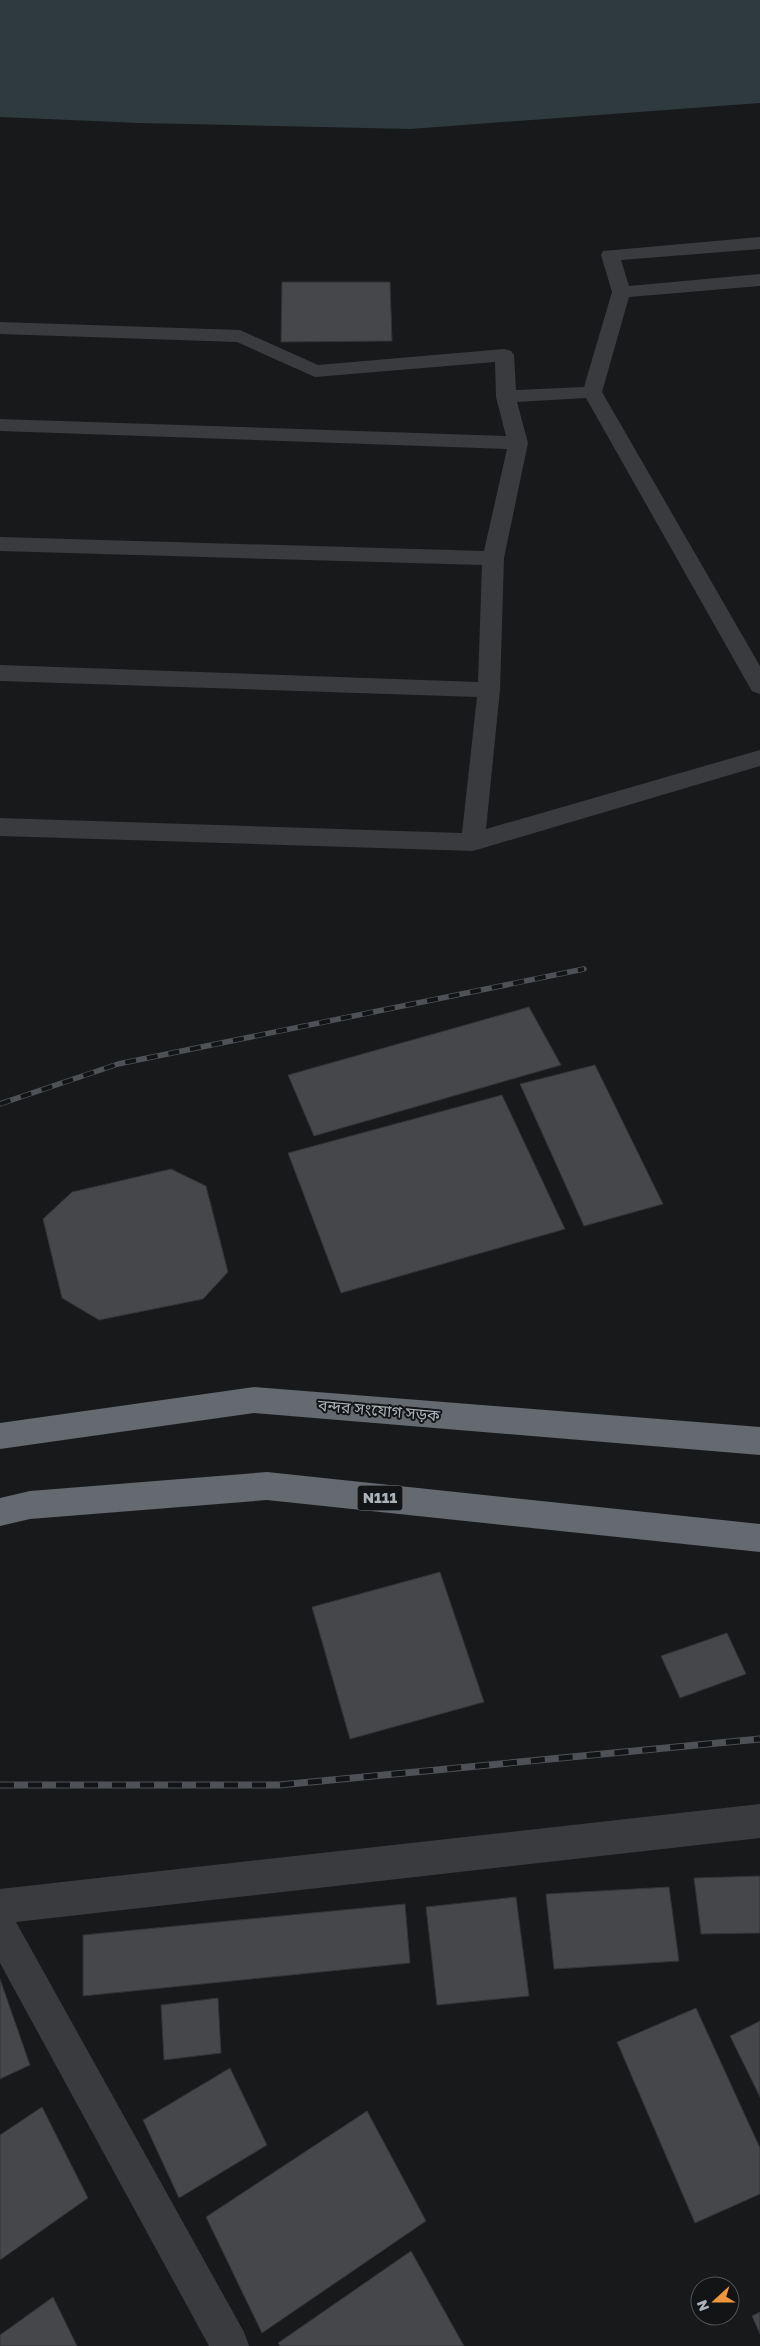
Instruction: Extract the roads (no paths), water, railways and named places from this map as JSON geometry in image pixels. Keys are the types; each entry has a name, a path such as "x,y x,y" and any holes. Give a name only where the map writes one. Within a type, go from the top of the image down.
{"highway":[{"name":"বন্দর সংযোগ সড়ক","path":"0,1436 254,1400 754,1441"},
{"name":"N111","path":"0,1512 30,1505 268,1486 760,1538"}],"street":[{"path":"760,243 610,255 621,292 592,392 760,686"},
{"path":"621,292 760,280"},
{"path":"0,328 240,336 315,371 504,355 506,397 518,443 493,558 489,690 473,842"},
{"path":"506,397 592,392"},
{"path":"0,425 518,443"},
{"path":"0,544 493,558"},
{"path":"0,673 489,690"},
{"path":"1,833 473,842 760,758"},
{"path":"0,1906 760,1821"},
{"path":"0,1928 230,2346"}],"railway":[{"path":"0,1104 118,1064 584,969"},
{"path":"0,1785 279,1785 760,1739"}]}
